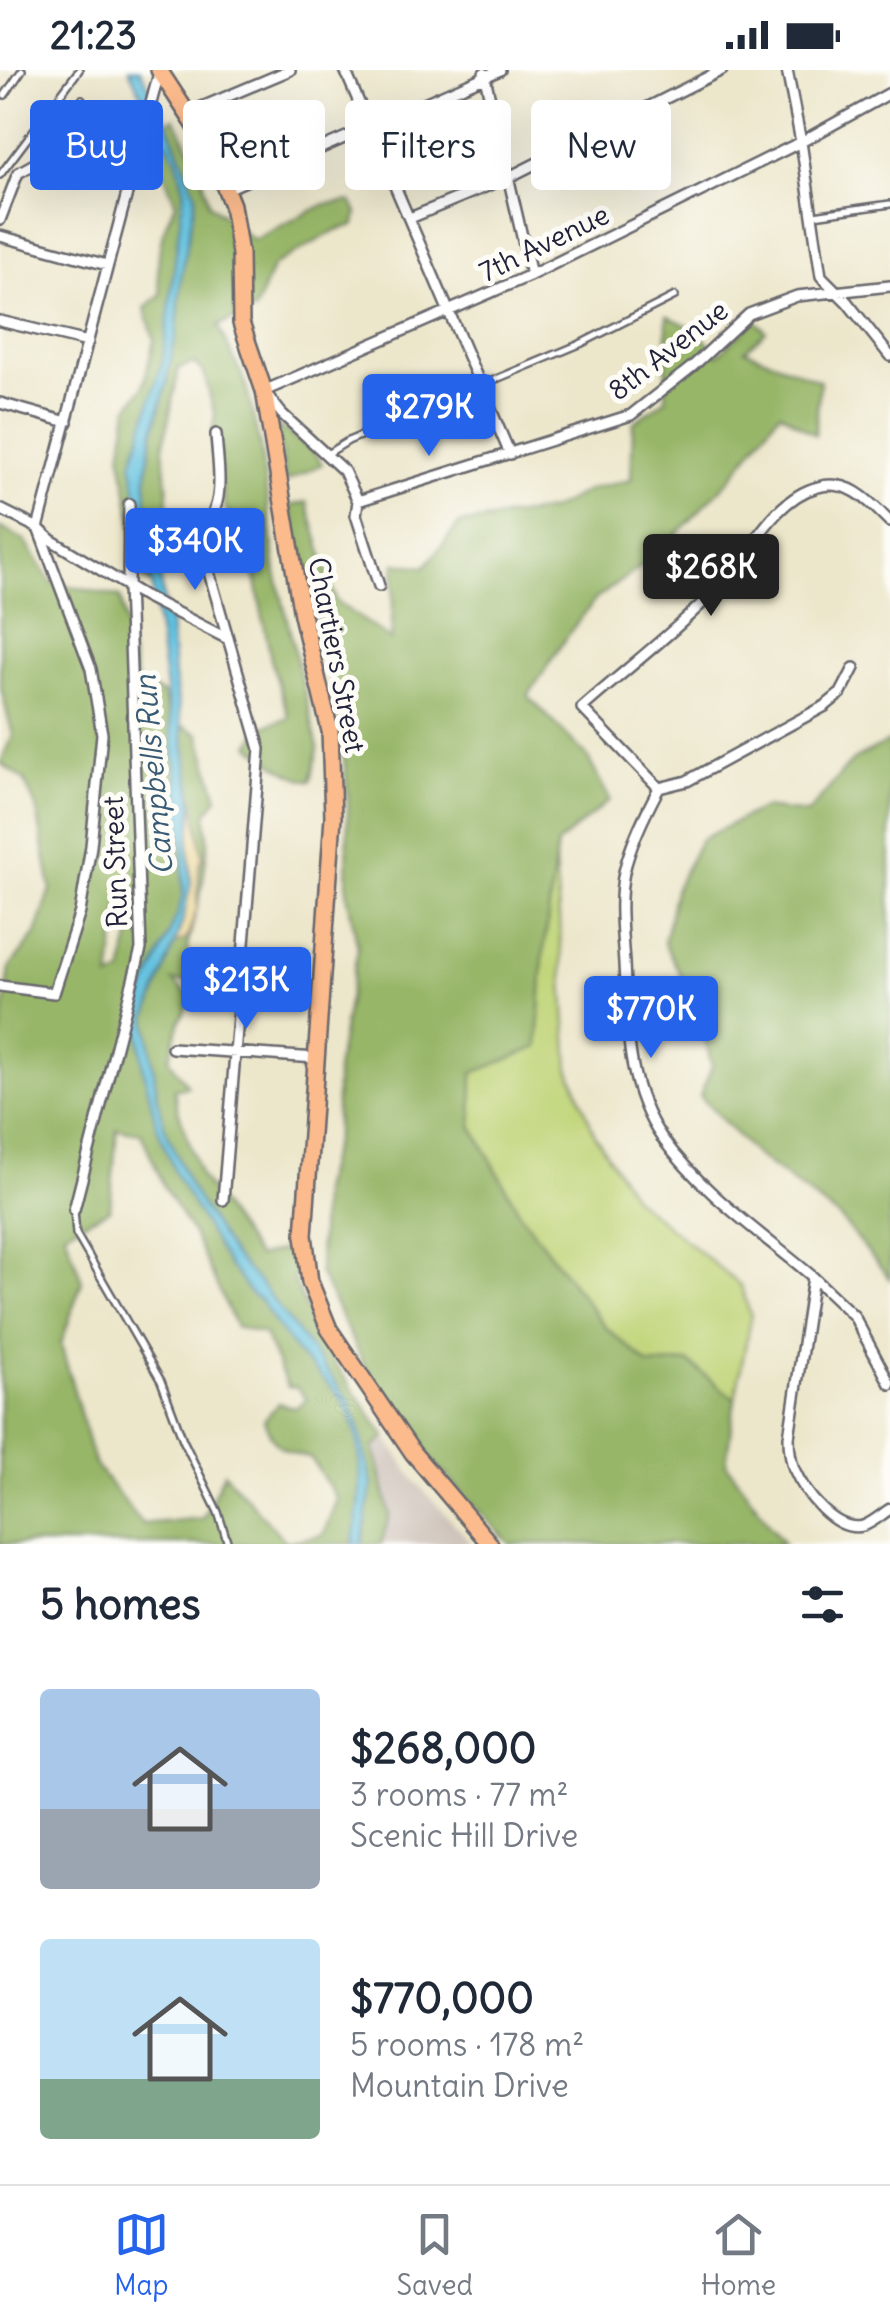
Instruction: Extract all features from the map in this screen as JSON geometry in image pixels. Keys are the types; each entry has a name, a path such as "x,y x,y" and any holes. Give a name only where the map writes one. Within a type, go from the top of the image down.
{"main road":[{"name":"Chartiers Street","path":"160,70 183,106"},
{"name":"Chartiers Street","path":"228,190 238,236 241,323 264,391 302,616 325,704 333,761 332,832 304,1235 310,1282 329,1330 413,1453 490,1544"}],"street":[{"path":"152,100 160,70"},
{"path":"220,100 290,70"},
{"path":"345,70 357,100"},
{"path":"427,100 484,73 500,70"},
{"path":"511,176 722,70"},
{"path":"786,70 821,276 890,356"},
{"path":"484,73 490,100"},
{"name":"7th Avenue","path":"264,391 448,314 801,142 890,93"},
{"path":"0,220 18,174 30,166"},
{"path":"0,986 54,993 80,912 91,846 102,734 91,669 38,528 128,190"},
{"path":"397,190 510,454"},
{"path":"410,218 477,190"},
{"path":"511,190 531,274"},
{"path":"0,236 108,266"},
{"name":"8th Avenue","path":"358,501 631,415 693,366 749,314 797,296 890,286"},
{"path":"0,321 88,342"},
{"path":"264,391 282,414 344,471 358,501 356,515 378,586"},
{"path":"0,403 67,422"},
{"path":"216,434 219,498 216,514 198,534 260,749 222,1200"},
{"path":"659,788 582,708 720,586 782,509 801,493 830,485 847,488 863,496 890,522"},
{"name":"Run Street","path":"74,1210 140,949 128,586 129,504"},
{"path":"0,509 38,528 51,540 144,596 228,639"},
{"path":"854,668 841,693 825,706 688,781 659,788 640,824 620,898 628,1032 642,1100 659,1133 678,1159 710,1190 813,1276 854,1316 890,1384"},
{"path":"172,1048 316,1058"},
{"path":"813,1276 789,1437 795,1472 830,1518 841,1525 866,1525 890,1509"}],"lane":[{"path":"5,95 22,70"},
{"path":"0,175 79,70"},
{"path":"812,215 890,204"},
{"path":"326,454 348,441 580,344 675,296"},
{"path":"74,1210 76,1234 161,1382 228,1544"}],"shaded area":[{"path":"386,1437 416,1482 473,1544 381,1544 390,1514 374,1447"}],"green space":[{"path":"174,118 183,135 183,190 206,190 209,204 253,240 325,204 351,201 357,212 355,225 336,230 273,266 255,310 218,326 245,382 261,451 276,573 318,748 311,781 287,772 250,745 261,727 289,718 271,660 248,540 225,507 212,432 215,416 204,373 194,363 179,368 163,448 168,491 166,568 149,583 141,576 121,456 128,408 143,388 154,340 145,308 161,294 160,248 176,204 163,171 163,127"},
{"path":"667,316 697,330 718,355 755,320 766,331 745,350 820,381 815,435 780,412 731,478 659,553 596,599 528,696 587,756 610,800 557,844 543,956 538,1047 473,1073 472,1126 521,1215 605,1327 649,1365 688,1362 735,1399 726,1463 784,1544 510,1544 429,1457 363,1362 319,1272 321,1191 336,1134 336,1070 358,948 347,894 348,797 338,700 289,506 307,502 336,601 391,640 395,563 425,567 459,524 550,510 591,489 631,480 633,423 666,399"},
{"path":"276,424 314,452 322,464 286,482"},
{"path":"0,527 25,541 51,582 120,597 137,682 163,694 170,720 199,734 218,798 206,814 208,843 202,887 188,943 189,982 173,981 192,999 180,1021 169,1059 188,1086 174,1089 177,1107 201,1177 257,1257 296,1246 294,1281 321,1344 386,1437 374,1447 390,1514 381,1544 0,1544 0,1041 10,967 36,934 51,889 37,810 24,780 0,763 13,735 0,685","holes":["122,885 132,930 122,973 110,979","117,1129 141,1133 165,1189 193,1234 236,1327 264,1334 288,1387 298,1388 306,1400 295,1408 279,1403 264,1420 281,1447 311,1458 337,1499 323,1535 286,1542 224,1473 203,1518 142,1524 94,1463 61,1344 82,1281 65,1232 110,1209"]},
{"path":"890,741 890,1279 840,1218 756,1155 700,1096 712,1067 697,1006 664,943 675,890 700,840 763,808 808,813 853,760"},
{"path":"555,858 569,1068 595,1135 634,1198 741,1286 751,1317 735,1399 688,1362 649,1365 605,1327 521,1215 472,1125 473,1072 538,1047 543,956"}],"sand":[{"path":"176,694 203,857 197,909 187,939 172,945 191,883 193,803"}],"water":[{"path":"129,70 140,70 157,100 144,100"},
{"path":"163,112 183,162 183,184 176,158 163,138"},
{"path":"184,190 194,190 177,332 153,434 146,489 166,617 170,621 193,803 191,883 182,923 147,1018 164,1125 189,1185 232,1254 263,1287 349,1400 372,1484 362,1544 353,1544 360,1471 351,1416 338,1395 300,1356 260,1299 250,1293 229,1267 176,1175 156,1124 143,1067 138,1023 145,990 183,895 178,779 132,464 163,360"}],"water label":[{"name":"Campbells Run","path":"154,775"}]}
